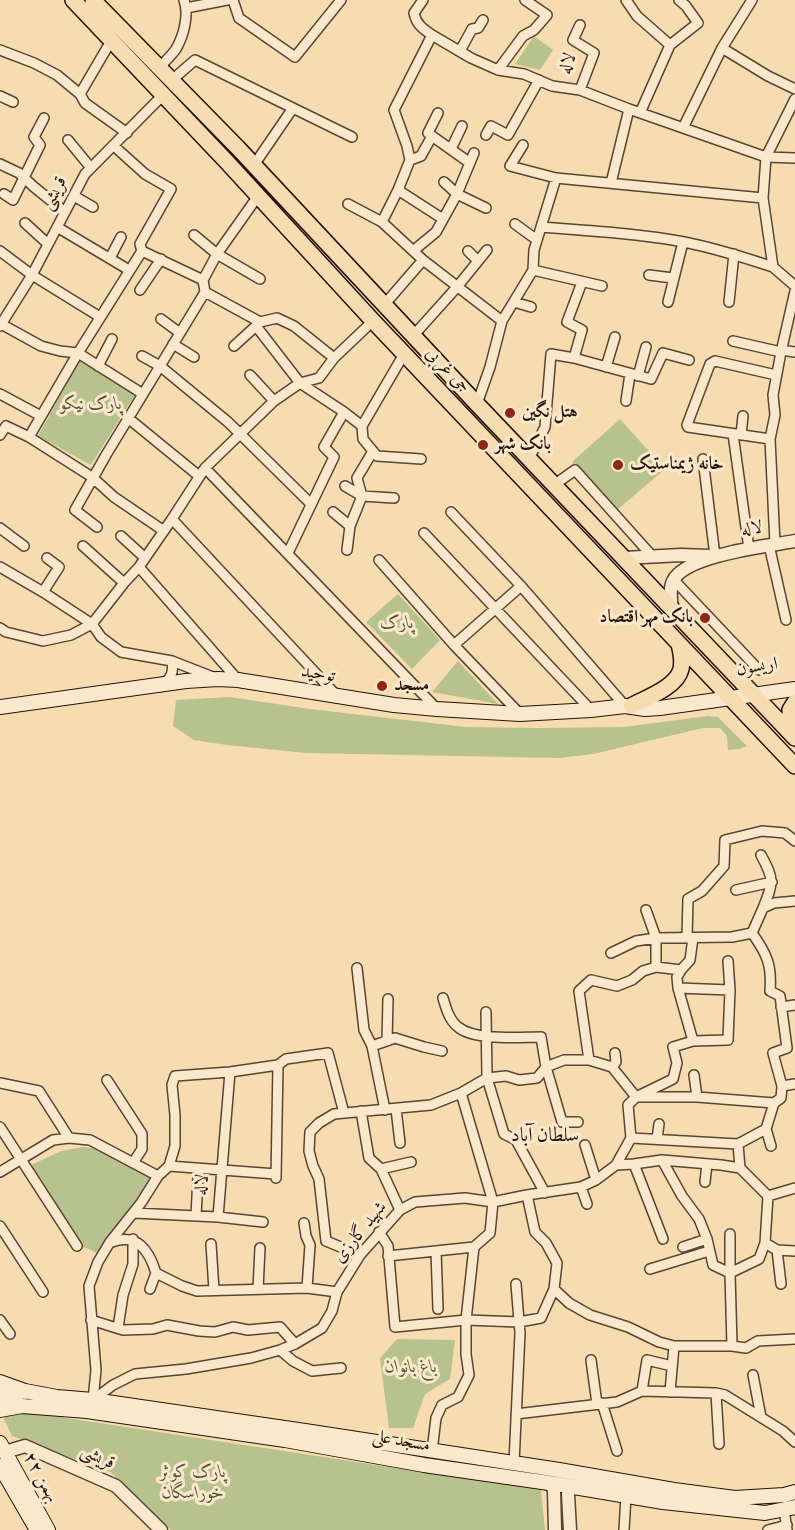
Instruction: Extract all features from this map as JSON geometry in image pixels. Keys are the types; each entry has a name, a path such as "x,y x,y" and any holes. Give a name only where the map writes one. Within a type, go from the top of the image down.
{"main road":[{"name":"جی غربی","path":"73,0 404,354 795,766"},
{"name":"جی غربی","path":"93,0 254,165 477,404 793,736"},
{"path":"628,706 661,691 674,681 681,671 680,644"},
{"name":"توحید","path":"0,707 186,681 218,679 238,680 394,705 520,714 591,710 628,706 647,701 728,695"},
{"name":"اریسون","path":"751,692 795,680"},
{"name":"اریسون","path":"728,695 795,688"},
{"path":"793,736 790,710 795,702"},
{"path":"0,1382 25,1391"},
{"path":"25,1391 26,1406"},
{"path":"1,1408 25,1391"},
{"name":"مسجد علی","path":"25,1391 93,1400 285,1434 424,1465 663,1502 765,1513 790,1508"},
{"name":"مسجد علی","path":"1,1408 26,1406 87,1411 432,1451 735,1498 784,1495 795,1492"},
{"name":"۲۲ بهمن","path":"1,1449 37,1530"},
{"name":"۲۲ بهمن","path":"1,1449 48,1530"}],"street":[{"path":"160,68 176,49 185,26 185,4 227,0"},
{"path":"233,0 239,18 296,57 341,0"},
{"path":"423,0 414,13 421,27 460,51 498,70 524,74 552,86 580,90 766,157 795,158"},
{"path":"498,70 523,36 534,30 547,15 525,0"},
{"path":"626,0 637,16 670,45"},
{"path":"640,113 670,45 698,23 679,0"},
{"path":"683,128 722,48 752,0"},
{"path":"460,51 472,29 478,28 483,20"},
{"name":"لاله","path":"580,25 573,40 594,53 580,90"},
{"path":"382,222 410,159 394,110 432,35"},
{"path":"80,93 111,41"},
{"path":"722,48 768,76 795,89"},
{"path":"1,53 42,67 57,75 80,93 85,103 127,133"},
{"path":"172,80 195,60 352,137"},
{"path":"486,135 491,126 508,135 539,80"},
{"name":"قریشی","path":"0,325 4,311 32,275 85,174 163,95"},
{"path":"0,96 13,102"},
{"path":"772,267 763,198 766,157 795,99"},
{"path":"254,165 293,108"},
{"path":"611,183 629,109"},
{"path":"410,159 421,156 428,133 438,113"},
{"path":"4,194 13,200 40,145 34,137 44,118"},
{"path":"451,149 462,126"},
{"path":"428,133 470,163"},
{"path":"68,140 91,168"},
{"path":"114,146 145,174 171,189 140,244 142,251"},
{"path":"523,146 510,166 556,178 763,198"},
{"path":"413,251 436,231 457,194 474,153"},
{"path":"0,164 19,173 65,212"},
{"path":"477,404 502,321 533,270 534,250 556,178"},
{"path":"444,182 457,194 486,208"},
{"path":"398,190 443,219"},
{"path":"74,196 93,207"},
{"path":"97,527 75,510 92,477 205,292 203,280 217,254 258,196"},
{"path":"348,204 382,222 423,260 502,321"},
{"path":"25,223 48,244"},
{"path":"515,224 537,240"},
{"path":"57,227 129,270"},
{"path":"541,227 683,242 734,254 772,267 795,286"},
{"path":"194,235 217,254 260,279"},
{"path":"110,258 121,237"},
{"path":"668,302 683,242"},
{"path":"413,336 487,250"},
{"path":"0,251 32,275 100,317"},
{"path":"142,251 203,280"},
{"path":"29,437 142,251"},
{"path":"468,251 478,261"},
{"path":"729,302 734,254"},
{"path":"140,290 161,259"},
{"path":"384,305 423,260"},
{"path":"533,270 602,286"},
{"path":"649,275 673,278"},
{"path":"574,358 582,330 567,322 582,282"},
{"path":"786,620 772,545 770,439 776,415 773,395 776,375 795,291"},
{"path":"205,292 258,324 300,383 362,426"},
{"path":"514,302 531,307"},
{"path":"234,346 258,324 277,318 294,326 334,357"},
{"path":"161,319 180,333"},
{"path":"0,628 6,632 43,641 71,635 92,624 123,583 139,567 205,468 274,401 300,383 319,378 334,357 373,321"},
{"path":"0,325 41,346 78,353 143,394"},
{"path":"606,367 615,337"},
{"path":"98,366 112,339"},
{"path":"733,341 795,352"},
{"path":"174,344 194,357"},
{"path":"626,401 646,347"},
{"path":"529,459 545,427 551,354 651,379 663,352 689,360"},
{"path":"404,354 362,426 363,439 377,456 421,459"},
{"path":"142,356 160,366 240,433 311,504"},
{"path":"770,439 687,426 710,364 715,361 776,375"},
{"path":"250,375 274,401"},
{"path":"0,394 41,416"},
{"path":"288,553 334,457 324,447 344,412"},
{"path":"743,416 737,435 748,549"},
{"path":"128,418 199,477"},
{"path":"0,435 6,426 29,437 92,477 114,496 164,531"},
{"path":"347,550 350,526 362,496 357,477 373,451"},
{"path":"703,459 715,556"},
{"path":"205,468 437,709"},
{"path":"554,485 575,470 653,557"},
{"path":"345,486 362,496 394,498"},
{"path":"333,512 350,526"},
{"path":"451,512 521,586 628,706"},
{"path":"172,519 338,696"},
{"path":"0,528 24,546"},
{"path":"424,532 591,710"},
{"path":"121,536 145,558"},
{"name":"لاله","path":"715,556 795,541"},
{"path":"83,546 123,583"},
{"path":"624,558 715,556"},
{"path":"672,609 670,589 673,579 688,567 715,556"},
{"path":"43,592 59,567 47,558"},
{"path":"379,560 454,645 520,714"},
{"path":"0,567 92,624 101,637 122,652 172,661 218,679"},
{"path":"139,567 238,680"},
{"path":"673,579 759,670"},
{"path":"454,645 521,586"},
{"path":"163,685 172,674 172,661"},
{"path":"693,1041 676,977 690,960 688,899 702,891 724,866 725,840 762,831 785,833 795,841"},
{"path":"752,933 772,882 761,855"},
{"path":"736,890 772,882"},
{"path":"763,908 774,903 795,901"},
{"path":"646,910 656,938 656,967"},
{"path":"611,952 636,941 656,938 732,937 752,933"},
{"path":"752,933 766,954 771,973 770,991 780,996 787,1048 773,1053 782,1086 766,1129 771,1146"},
{"path":"728,961 730,990 728,1040 693,1041 674,1047 677,1063 673,1079 636,1097 628,1106 631,1137 738,1144 766,1129"},
{"path":"589,1060 579,991 591,980 616,986 632,980 643,971 656,967 681,970"},
{"path":"357,968 364,1030 372,1046 385,1110"},
{"path":"678,988 730,990"},
{"path":"443,998 450,1018 458,1028 486,1037 541,1037 546,1067 562,1122 578,1122"},
{"path":"387,1041 388,999"},
{"path":"782,1007 795,1005"},
{"path":"486,1012 486,1078 504,1134 516,1140 545,1193"},
{"path":"372,1046 395,1038 442,1051"},
{"path":"93,1400 96,1370 89,1286 110,1242 134,1213 158,1176 169,1166 175,1146 172,1085 175,1076 230,1072 278,1065 286,1059 328,1053 344,1113"},
{"path":"612,1067 616,1062 615,1053"},
{"path":"360,1256 326,1241 319,1179 309,1151 310,1132 334,1114 431,1105 461,1093 486,1078 506,1076 519,1080 537,1078 546,1067 564,1060 589,1060 612,1067 636,1097"},
{"path":"169,1166 276,1176 278,1065"},
{"name":"لاله","path":"134,1213 218,1217 230,1072"},
{"path":"694,1075 697,1097"},
{"path":"106,1080 142,1134 142,1149 133,1163"},
{"path":"0,1083 39,1091 69,1138"},
{"path":"782,1086 795,1084"},
{"path":"388,1256 474,1247 490,1233 493,1202 461,1093"},
{"path":"636,1097 777,1101"},
{"path":"396,1109 400,1143"},
{"path":"361,1111 369,1158 381,1169 400,1210"},
{"path":"657,1139 659,1124"},
{"path":"0,1127 77,1246"},
{"name":"شهید گارزی","path":"93,1400 113,1385 135,1374 251,1359 295,1344 322,1328 332,1311 338,1292 360,1256 400,1210 415,1202 465,1198 493,1202 581,1187 596,1180 616,1165 631,1137"},
{"path":"0,1172 53,1140 69,1138 90,1140 158,1176"},
{"path":"738,1144 740,1168"},
{"path":"585,1145 596,1180"},
{"path":"616,1165 662,1160 740,1168 768,1196 765,1243 759,1259 730,1273 712,1265 699,1219 682,1196 662,1160"},
{"path":"381,1169 411,1162"},
{"path":"634,1164 663,1239"},
{"path":"705,1182 707,1164"},
{"path":"196,1216 198,1177"},
{"path":"581,1187 587,1204"},
{"path":"768,1196 795,1188"},
{"path":"379,1232 388,1245 395,1327 466,1320 519,1322 541,1318 554,1289 557,1263 546,1243 535,1232 527,1195"},
{"path":"218,1217 263,1222"},
{"path":"304,1223 310,1245 307,1288"},
{"path":"0,1226 43,1292"},
{"path":"730,1234 732,1346"},
{"path":"110,1242 122,1238 134,1239 145,1250 156,1273 150,1289"},
{"path":"118,1328 123,1295 133,1264 134,1239"},
{"path":"683,1247 706,1239"},
{"path":"765,1243 777,1250 795,1251"},
{"path":"211,1244 214,1290"},
{"path":"432,1451 436,1418 442,1405 458,1396 469,1375 466,1354 466,1320 474,1247"},
{"path":"258,1289 260,1248"},
{"path":"777,1250 781,1284"},
{"path":"436,1251 438,1309"},
{"path":"650,1269 709,1251"},
{"path":"156,1273 197,1291 307,1288 338,1292"},
{"path":"514,1463 520,1333 516,1284"},
{"path":"554,1289 569,1303 590,1315 628,1327 659,1342 674,1346 746,1348 758,1341 795,1339"},
{"path":"0,1320 10,1334"},
{"path":"91,1320 123,1330 153,1329 167,1325 215,1332 233,1327 248,1330 280,1327 295,1344"},
{"path":"670,1392 674,1346"},
{"path":"280,1350 293,1361 312,1371 341,1368"},
{"path":"591,1360 600,1404 617,1451"},
{"path":"642,1391 647,1360 672,1366"},
{"path":"753,1375 761,1417"},
{"path":"516,1414 617,1402 642,1391 717,1392 783,1431 795,1442"},
{"path":"717,1392 719,1443"},
{"name":"قریشی","path":"1,1449 25,1446 116,1486 161,1530"},
{"path":"551,1483 554,1491 555,1530"},
{"path":"570,1530 568,1494 572,1487"},
{"path":"624,1530 626,1496"},
{"path":"768,1530 787,1528 790,1508"}],"green space":[{"path":"534,36 553,50 540,70 515,64"},
{"name":"پارک نیکو","path":"80,360 136,393 91,465 38,436"},
{"name":"خانه ژیمناستیک","path":"620,419 665,469 616,511 572,462"},
{"name":"پارک","path":"398,594 440,640 412,669 366,622"},
{"name":"پارک","path":"458,661 498,704 432,692"},
{"path":"230,697 310,709 466,727 623,727 708,716 718,717 747,746 728,750 727,736 720,728 703,728 593,754 559,758 306,753 194,740 173,726 176,700"},
{"path":"83,1147 99,1149 151,1178 98,1254 81,1247 29,1166 61,1151"},
{"name":"باغ بانوان","path":"397,1339 455,1340 450,1379 425,1394 413,1428 389,1428 380,1358"},
{"name":"پارک کوثر خوراسگان","path":"27,1412 541,1490 545,1530 171,1530 110,1472 12,1436 3,1417"}],"place":[{"name":"هتل نگین","path":"510,413"},
{"name":"بانک شهر","path":"483,445"},
{"name":"خانه ژیمناستیک","path":"618,465"},
{"name":"بانک مهر اقتصاد","path":"705,618"},
{"name":"مسجد","path":"382,686"}],"district":[{"name":"سلطان آباد","path":"545,1137"}]}
